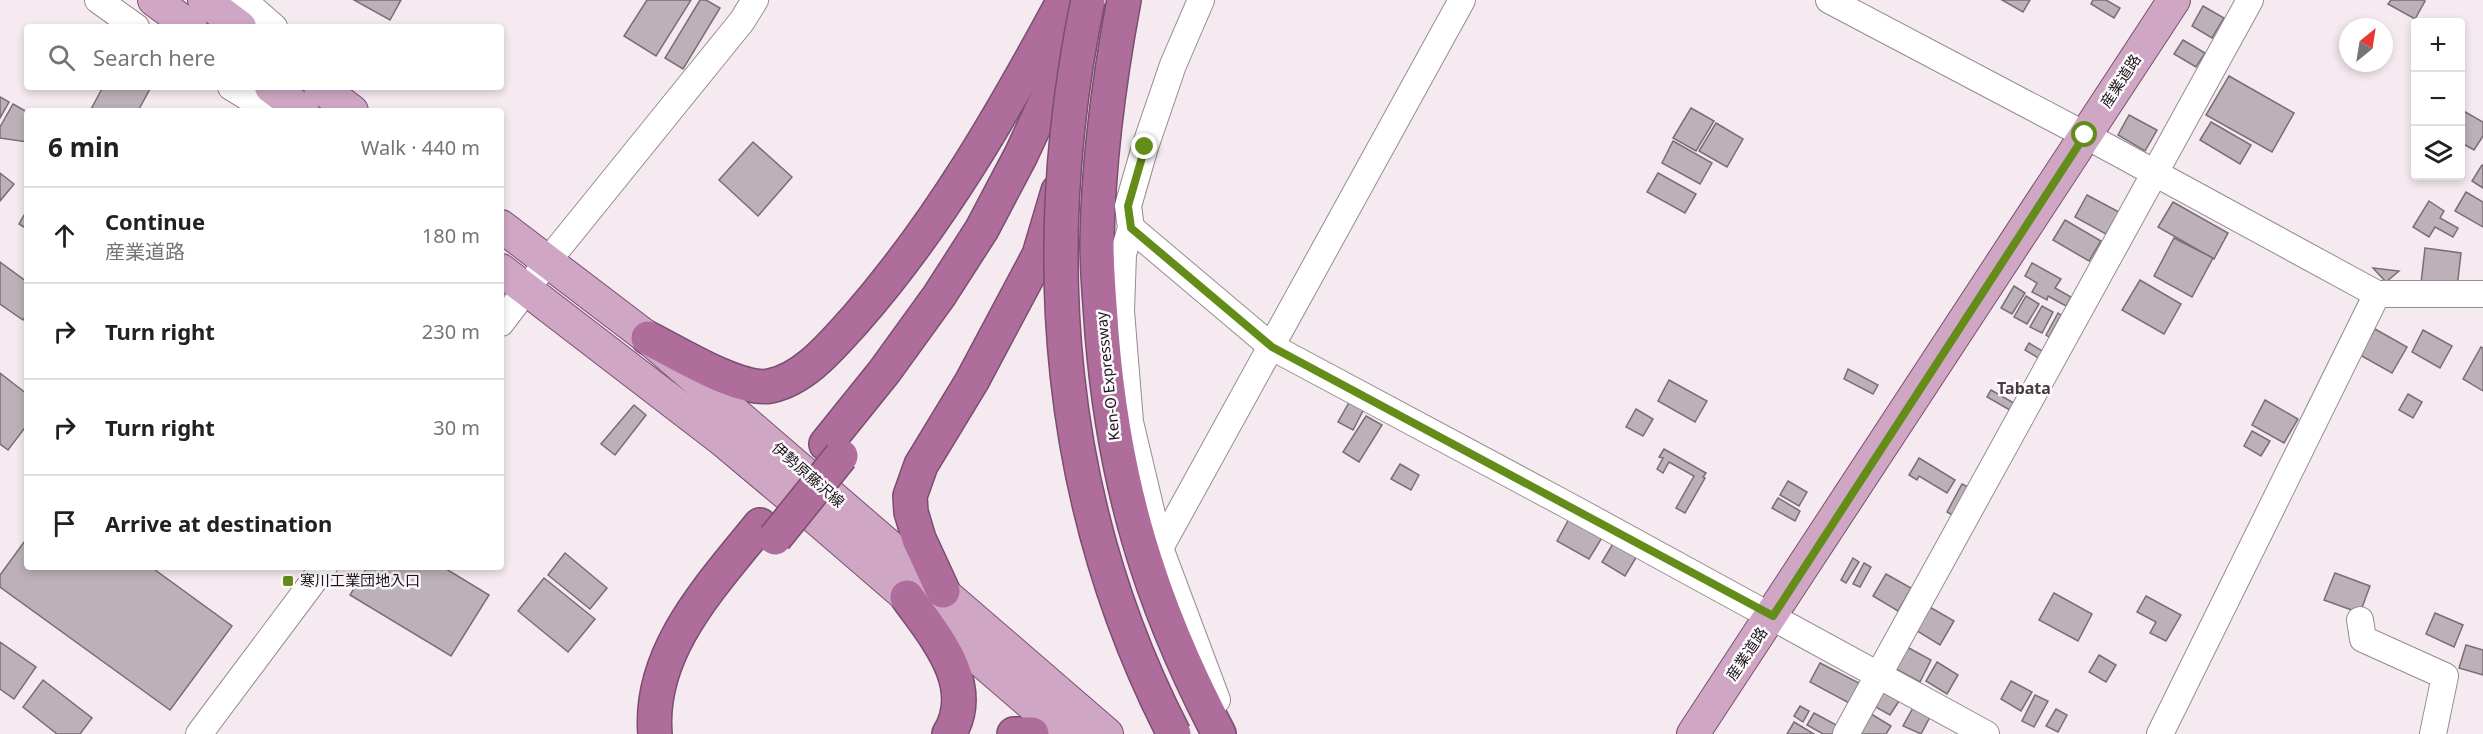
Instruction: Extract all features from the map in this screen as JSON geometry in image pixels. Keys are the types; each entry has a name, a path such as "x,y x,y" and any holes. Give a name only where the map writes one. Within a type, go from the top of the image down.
{"highway":[{"path":"648,338 717,373 752,386 776,384 796,375 809,365 831,346 870,303 954,191 1021,80 1064,0"},
{"path":"678,734 681,688 694,651 768,532 834,450 982,229 1064,65 1088,0"},
{"path":"1088,0 1074,85 1062,212 1060,276 1069,404 1082,478 1114,594 1135,652 1174,734"},
{"path":"943,591 919,539 911,512 910,496 921,465 972,381 1039,255 1113,0"},
{"name":"Ken-O Expressway","path":"1124,0 1114,50 1102,156 1097,244 1112,427 1128,506 1146,567 1168,630 1219,734"},
{"path":"834,450 886,402 961,301 1012,213 1103,38"},
{"path":"656,734 655,711 661,680 678,635 711,586 768,532"},
{"path":"907,597 955,670 959,691 953,727 949,734"},
{"path":"1014,734 1032,734"}],"main road":[{"path":"154,0 186,24"},
{"path":"204,0 236,24"},
{"name":"産業道路","path":"1694,734 2174,0"},
{"path":"275,90 299,108"},
{"path":"324,90 349,108"},
{"name":"伊勢原藤沢線","path":"504,228 648,338 1107,734"},
{"name":"伊勢原藤沢線","path":"504,272 721,439 1066,734"}],"street":[{"path":"98,0 132,24"},
{"path":"243,0 271,24"},
{"path":"504,319 547,262 742,21 755,0"},
{"path":"1201,0 1173,65 1128,206 1131,228 1123,254 1121,311 1129,411 1160,548 1231,734"},
{"path":"1160,548 1462,0"},
{"path":"1846,734 2250,0"},
{"path":"1840,3 2377,294 2483,294"},
{"path":"236,90 272,108"},
{"path":"335,90 350,108"},
{"path":"1131,228 1272,347 1773,616 1986,734"},
{"path":"2160,734 2377,294"},
{"path":"200,734 322,570"},
{"path":"2360,620 2363,639 2445,676 2433,734"}],"building":[{"path":"354,0 401,0 390,20"},
{"path":"647,0 691,0 656,56 624,36"},
{"path":"700,0 706,0 720,8 683,69 665,58"},
{"path":"2002,0 2030,0 2023,12"},
{"path":"2093,0 2106,0 2120,8 2114,18 2091,4"},
{"path":"2391,0 2425,1 2416,18 2388,4"},
{"path":"2203,6 2224,18 2212,38 2192,26"},
{"path":"2183,40 2205,53 2196,67 2174,54"},
{"path":"2229,76 2294,113 2272,152 2206,115"},
{"path":"101,90 149,90 140,108 92,108"},
{"path":"0,97 9,102 0,118"},
{"path":"13,104 24,110 24,142 0,138 0,127"},
{"path":"1691,108 1714,121 1696,151 1673,138"},
{"path":"2465,112 2483,122 2483,136 2474,150 2465,145"},
{"path":"2129,115 2157,130 2145,151 2118,135"},
{"path":"2211,122 2251,145 2240,164 2200,140"},
{"path":"1716,123 1743,139 1727,167 1699,151"},
{"path":"1673,141 1712,163 1700,184 1662,163"},
{"path":"753,142 792,177 758,216 719,180"},
{"path":"2483,166 2483,188 2472,181"},
{"path":"0,173 14,184 0,201"},
{"path":"1658,173 1696,194 1685,213 1647,192"},
{"path":"2466,192 2483,202 2483,227 2455,211"},
{"path":"2087,195 2119,212 2106,234 2075,217"},
{"path":"2429,201 2444,211 2440,218 2458,228 2453,237 2435,227 2429,237 2413,227"},
{"path":"2173,202 2228,233 2214,259 2158,227"},
{"path":"24,215 24,227 19,224"},
{"path":"2065,220 2101,241 2089,261 2053,240"},
{"path":"2174,238 2213,258 2192,297 2154,276"},
{"path":"2425,248 2461,253 2457,288 2421,283"},
{"path":"0,262 24,280 24,318 23,320 0,304"},
{"path":"2032,263 2061,279 2055,288 2071,297 2066,306 2048,296 2047,300 2032,292 2037,283 2025,276"},
{"path":"2373,268 2399,271 2386,282"},
{"path":"2140,280 2181,304 2164,334 2122,310"},
{"path":"2014,286 2025,293 2012,314 2001,308"},
{"path":"2026,296 2039,304 2027,324 2014,317"},
{"path":"2042,306 2053,312 2042,333 2030,327"},
{"path":"2058,313 2061,315 2049,337 2046,335"},
{"path":"2375,329 2407,347 2392,373 2360,355"},
{"path":"2423,330 2452,346 2440,368 2412,352"},
{"path":"2029,343 2049,355 2045,362 2025,350"},
{"path":"2481,347 2483,348 2483,391 2463,379"},
{"path":"1848,369 1878,385 1873,394 1844,379"},
{"path":"0,373 24,392 24,429 8,450 0,444"},
{"path":"1669,380 1707,401 1695,422 1658,401"},
{"path":"1991,390 2019,406 2015,413 1987,397"},
{"path":"2408,394 2422,402 2413,418 2399,410"},
{"path":"1351,399 1365,407 1353,430 1338,422"},
{"path":"2265,400 2298,419 2284,443 2252,425"},
{"path":"634,405 646,415 615,455 601,444"},
{"path":"1636,409 1653,419 1643,436 1626,427"},
{"path":"1366,416 1382,425 1359,462 1343,452"},
{"path":"2252,431 2270,441 2261,456 2244,446"},
{"path":"1664,449 1706,473 1685,513 1676,508 1694,476 1669,462 1663,473 1657,469 1663,458 1659,457"},
{"path":"1919,458 1955,480 1947,493 1919,476 1917,480 1909,475"},
{"path":"1400,464 1419,475 1411,490 1391,479"},
{"path":"1788,481 1807,492 1799,506 1780,495"},
{"path":"1962,484 1970,488 1954,516 1947,512"},
{"path":"1778,498 1800,511 1795,521 1772,508"},
{"path":"1570,517 1603,536 1589,559 1557,541"},
{"path":"24,542 24,570 155,570 232,626 170,710 0,587 0,575"},
{"path":"1614,542 1637,556 1625,576 1602,562"},
{"path":"565,553 607,588 590,609 548,575"},
{"path":"1853,558 1859,562 1846,583 1841,580"},
{"path":"1864,563 1871,567 1860,587 1853,584"},
{"path":"365,570 448,570 489,595 451,656 350,595"},
{"path":"2335,573 2370,586 2360,613 2324,600"},
{"path":"1886,574 1911,588 1898,611 1873,596"},
{"path":"544,578 595,619 568,652 518,611"},
{"path":"2054,593 2092,614 2078,641 2039,620"},
{"path":"2146,596 2181,615 2166,641 2150,633 2156,622 2137,612"},
{"path":"1928,606 1954,621 1940,645 1914,629"},
{"path":"2435,613 2463,625 2454,647 2426,634"},
{"path":"0,642 36,667 14,699 0,689"},
{"path":"2466,645 2483,650 2483,675 2459,668"},
{"path":"1907,647 1931,660 1920,682 1896,669"},
{"path":"2099,655 2116,665 2106,682 2089,672"},
{"path":"1937,662 1958,675 1947,694 1926,681"},
{"path":"1820,663 1859,683 1849,703 1810,682"},
{"path":"43,680 92,718 80,734 57,734 23,707"},
{"path":"2011,681 2032,692 2021,711 2001,699"},
{"path":"1882,687 1901,698 1890,715 1872,705"},
{"path":"2035,695 2048,701 2034,727 2022,721"},
{"path":"1800,706 1809,711 1803,722 1794,716"},
{"path":"1914,706 1931,715 1921,734 1903,726"},
{"path":"2056,709 2067,715 2058,732 2046,726"},
{"path":"1868,712 1891,726 1886,734 1855,734"},
{"path":"1814,713 1840,727 1836,734 1823,734 1807,725"},
{"path":"1794,722 1814,734 1787,734"}],"place":[{"name":"寒川工業団地入口","path":"288,581"}],"district":[{"name":"Tabata","path":"2024,388"}],"route":[{"path":"1145,147 1128,206 1131,228 1272,347 1773,616 2085,135"}]}
